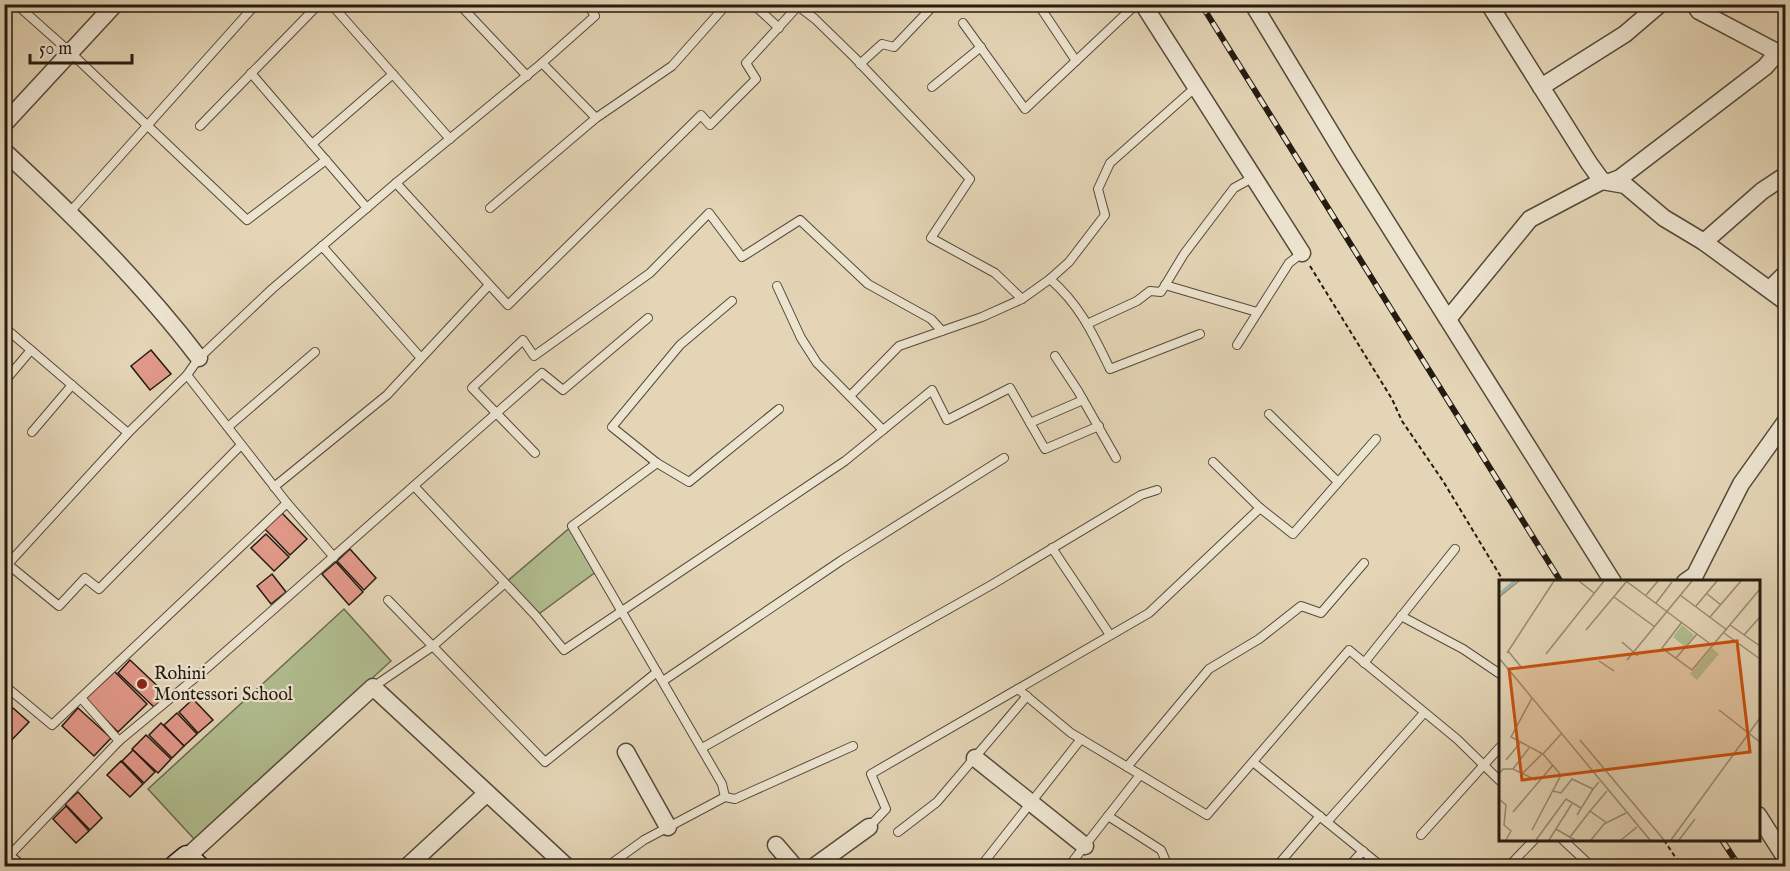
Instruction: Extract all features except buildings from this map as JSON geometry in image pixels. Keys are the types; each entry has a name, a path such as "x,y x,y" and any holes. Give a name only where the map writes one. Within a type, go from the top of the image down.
{"street":[{"path":"4,124 116,4"},
{"path":"1142,4 1197,86 1302,253"},
{"path":"1253,4 1612,580"},
{"path":"1489,4 1589,163 1606,181 1625,185 1664,218 1704,242 1785,302"},
{"path":"1541,87 1625,34 1660,4"},
{"path":"1448,319 1530,219 1606,181 1620,178 1782,55 1700,11 1694,4"},
{"path":"4,152 70,212 170,319 199,358"},
{"path":"1704,242 1762,191 1785,175"},
{"path":"1770,289 1785,273"},
{"path":"1687,580 1695,575 1741,484 1785,421"},
{"path":"187,863 373,687 566,867"},
{"path":"626,752 668,827"},
{"path":"975,758 1085,846"},
{"path":"408,867 487,793"},
{"path":"1760,818 1785,859"},
{"path":"815,867 869,827"},
{"path":"776,845 794,867"}],"lane":[{"path":"16,4 247,220 326,160"},
{"path":"70,212 256,4"},
{"path":"200,126 319,4"},
{"path":"332,4 450,139"},
{"path":"459,4 527,76"},
{"path":"241,445 99,589 85,578 59,606 6,563 187,375 199,358 272,289 396,183 527,76 595,15 587,4"},
{"path":"490,208 596,118 672,66 727,4"},
{"path":"753,4 779,28"},
{"path":"861,63 882,44 894,47 934,4"},
{"path":"1038,4 1076,61"},
{"path":"963,23 1025,109 1130,10 1142,4"},
{"path":"396,183 508,305 701,115 710,125 756,79 746,63 798,6 861,63 970,179 931,238 995,273 1022,299"},
{"path":"932,87 981,47"},
{"path":"542,63 596,118"},
{"path":"251,73 367,208"},
{"path":"312,144 393,74"},
{"path":"850,396 899,346 1022,299 1050,279 1069,262 1105,215 1098,189 1110,163 1197,86"},
{"path":"1087,324 1137,301 1150,291 1161,292 1184,254 1234,188 1254,177"},
{"path":"535,453 472,388 523,340 534,356 650,273 709,213 742,257 800,220 868,284 931,319 942,331"},
{"path":"322,246 421,358"},
{"path":"1237,345 1288,263 1302,253"},
{"path":"1050,279 1068,294 1087,324 1110,369 1200,334"},
{"path":"274,487 387,395 489,285"},
{"path":"1165,285 1257,312"},
{"path":"777,286 801,338 817,363 883,430"},
{"path":"732,302 680,345 612,427 657,463 689,482 779,409"},
{"path":"9,860 119,741 207,668 542,373 563,390 648,318"},
{"path":"4,327 128,434"},
{"path":"4,382 31,350"},
{"path":"228,427 315,352"},
{"path":"1054,356 1099,426 1116,458"},
{"path":"187,375 274,487 334,557"},
{"path":"32,432 72,385"},
{"path":"414,486 536,616 564,650 845,461 932,390 947,420 1010,388 1045,449 1099,426"},
{"path":"1030,423 1083,400"},
{"path":"1269,414 1338,482"},
{"path":"1213,462 1260,508 1293,534 1376,439"},
{"path":"663,681 842,560 1004,458"},
{"path":"657,463 572,526 722,783 725,797"},
{"path":"702,748 1141,495 1157,490"},
{"path":"4,685 51,725 287,503"},
{"path":"869,827 886,809 871,774 1149,613 1260,508"},
{"path":"1052,548 1110,635"},
{"path":"1364,663 1455,549"},
{"path":"1127,767 1209,669 1259,639 1301,606 1321,613 1364,563"},
{"path":"373,687 433,646 504,584"},
{"path":"388,600 544,762 657,672"},
{"path":"1401,616 1463,649 1499,673"},
{"path":"1018,689 1071,733 1207,815 1348,650 1424,712 1499,780"},
{"path":"898,832 937,802 1027,696"},
{"path":"81,698 119,741"},
{"path":"1277,867 1424,712"},
{"path":"981,867 1081,739"},
{"path":"608,867 644,840 725,797 735,799 853,746"},
{"path":"1421,835 1499,748"},
{"path":"1253,762 1382,867"},
{"path":"1070,867 1140,775"},
{"path":"1108,816 1161,850 1168,867"},
{"path":"1509,867 1533,841"},
{"path":"1564,841 1591,867"},
{"path":"1348,867 1363,852"}],"path":[{"path":"1302,253 1392,399 1402,420 1443,481 1503,580"},
{"path":"1665,841 1681,867"}],"green space":[{"path":"572,526 597,571 536,616 504,584"},
{"path":"344,609 391,661 195,840 148,789"}],"railway":[{"path":"1201,4 1560,580"},
{"path":"1723,841 1739,866"}],"place":[{"name":"Rohini Montessori School","path":"142,684"}]}
